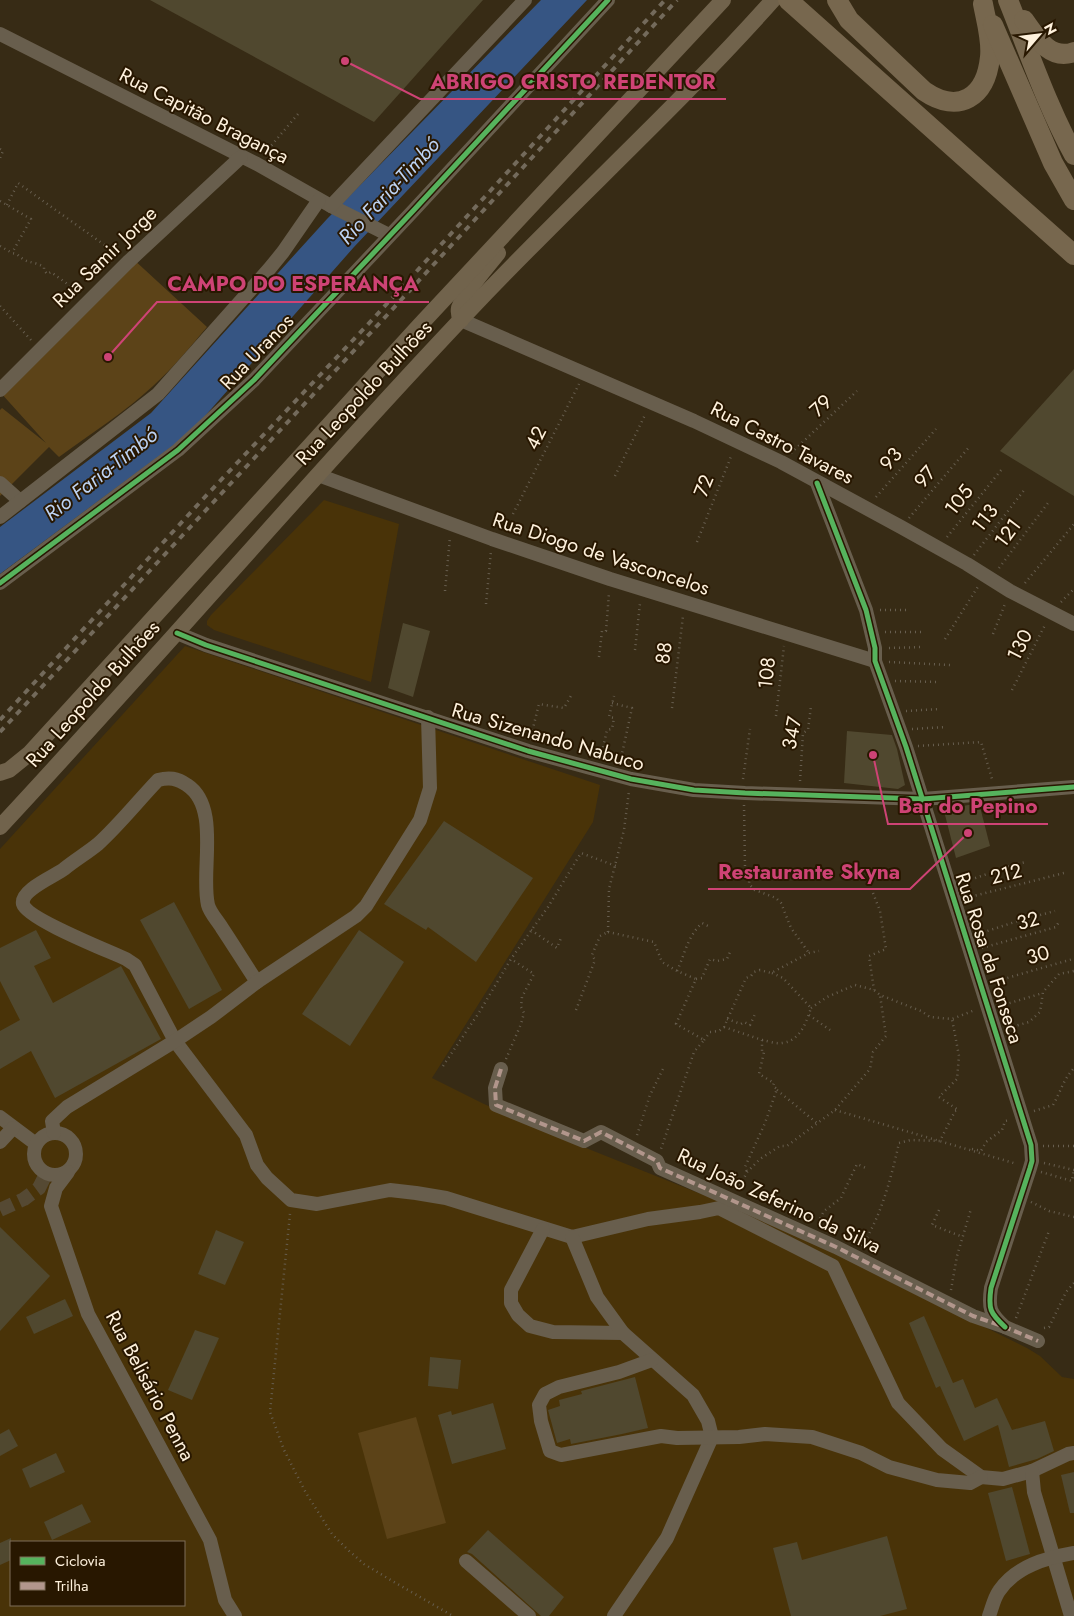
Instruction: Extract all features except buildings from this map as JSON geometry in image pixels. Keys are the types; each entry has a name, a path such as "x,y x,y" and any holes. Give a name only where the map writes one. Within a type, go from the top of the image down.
{"highway":[{"path":"788,0 1074,255"},
{"path":"837,0 849,20 917,85 935,99 947,102 961,102 971,97 979,90 986,79 990,56 989,33 983,2"},
{"path":"1009,0 1045,47 1057,54 1074,52"},
{"path":"1009,0 1034,64 1074,155"},
{"path":"983,2 1053,162 1074,200"}],"main road":[{"name":"Rua Leopoldo Bulhões","path":"0,774 9,770 30,754 521,214 723,0"},
{"name":"Rua Leopoldo Bulhões","path":"0,827 177,633 318,474 461,320 732,45 773,0"},
{"path":"461,320 458,314 464,298 502,247 521,214"}],"street":[{"path":"0,517 158,394 270,268 525,0"},
{"name":"Rua Uranos","path":"0,583 178,450 254,380 608,0"},
{"name":"Rua Capitão Bragança","path":"0,34 257,164 329,205 389,235"},
{"name":"Rua Samir Jorge","path":"0,390 128,262 241,156"},
{"name":"Rua Castro Tavares","path":"461,320 738,441 781,462 817,483 901,526 1013,592 1074,624"},
{"name":"Rua Diogo de Vasconcelos","path":"318,474 451,526 610,579 785,633 875,655"},
{"path":"0,483 20,501"},
{"name":"Rua Rosa da Fonseca","path":"817,483 866,610 875,655 901,730 1032,1145 1031,1165 991,1288 989,1301 990,1311 1005,1327"},
{"name":"Rua Sizenando Nabuco","path":"177,633 206,645 528,751 598,771 694,790 923,799 1074,787"},
{"path":"54,1133 52,1121 66,1107 211,1017 257,982 340,927 366,906 420,820 426,805 430,788 428,717"},
{"path":"257,982 209,907 206,883 208,840 203,808 195,793 184,783 174,778 158,780 98,843 57,874 32,888 26,894 23,903 26,909 52,926 126,959 135,966 174,1041 246,1135 257,1164 267,1178 291,1200 317,1204 390,1190 416,1193 446,1198 543,1229 572,1236 648,1219 719,1208 833,1266 898,1403 942,1449 981,1477 1003,1479 1032,1471 1074,1453"},
{"name":"Rua João Zeferino da Silva","path":"501,1069 495,1088 496,1105 584,1141 601,1132 657,1161 660,1168 855,1256 973,1316 1038,1341"},
{"path":"66,1107 62,1126 71,1140 76,1153 76,1160 68,1172 54,1176 41,1171 34,1158 36,1144 46,1135 54,1133 66,1136 71,1140"},
{"path":"0,1117 36,1144"},
{"path":"0,1142 13,1128"},
{"name":"Rua Belisário Penna","path":"68,1172 56,1188 51,1206 88,1314 210,1540 225,1600 235,1616"},
{"path":"543,1229 510,1290 511,1303 518,1315 530,1326 553,1332 623,1333"},
{"path":"572,1236 597,1297 623,1333 693,1395 708,1421 712,1438 667,1538 614,1616"},
{"path":"652,1360 619,1372 559,1387 545,1394 539,1405 550,1451 561,1455 660,1436 712,1438 765,1434 812,1437 861,1453 889,1467 937,1480 970,1484 981,1477"},
{"path":"1032,1471 1034,1492 1071,1616"},
{"path":"989,1616 998,1592 1007,1580 1021,1569 1053,1557 1074,1553"},
{"path":"466,1561 529,1616"}],"path":[{"path":"257,164 298,114"},
{"path":"0,149 3,151 0,158"},
{"path":"7,205 18,183 128,262"},
{"path":"0,201 31,218 12,253"},
{"path":"0,246 17,254 24,261 31,264 36,263 44,267 47,274 51,272 90,300"},
{"path":"0,306 39,349"},
{"path":"615,476 652,403"},
{"path":"993,634 1013,592 1074,524"},
{"path":"445,591 451,526"},
{"path":"486,604 492,540"},
{"path":"599,657 602,631 606,631 610,579"},
{"path":"635,650 642,589"},
{"path":"866,610 907,610"},
{"path":"871,632 924,632"},
{"path":"875,655 923,646"},
{"path":"875,655 951,665"},
{"path":"884,681 940,682"},
{"path":"528,751 539,704 564,708 572,694"},
{"path":"598,771 607,730 612,729 614,718 609,717 614,696"},
{"path":"608,932 609,889 624,830 624,777 632,708 612,703"},
{"path":"894,712 939,710"},
{"path":"901,730 946,727"},
{"path":"750,729 743,793 744,856 746,868 750,870 749,884 755,890 776,898 781,903 791,928 809,953"},
{"path":"906,747 981,742 996,794"},
{"path":"443,1066 511,960 548,907 581,853 616,866"},
{"path":"950,886 1026,862"},
{"path":"874,894 880,911 886,949 869,956 874,990"},
{"path":"967,938 1018,921 1055,912"},
{"path":"676,971 686,943 695,929 702,923 708,926"},
{"path":"531,930 558,948 561,938"},
{"path":"576,1010 592,971 595,960 592,955 600,936 608,932 654,942 662,962 696,980 702,978 710,958 717,961 727,959 730,952"},
{"path":"771,973 809,953 819,951"},
{"path":"501,1069 521,1024 524,1013 521,1006 522,997 534,974 511,960"},
{"path":"657,1161 694,1052 710,1032 719,1031 724,1027 746,978 760,970 783,978 812,1008"},
{"path":"724,1027 762,1040 782,1043 796,1038 812,1008 827,997 855,985 874,990 880,996 920,1011 930,1017 952,1019 1043,992 1059,974 1074,971"},
{"path":"696,980 676,1024 704,1040"},
{"path":"996,1032 1029,1022 1040,1012 1043,992"},
{"path":"733,1200 747,1172 760,1159 780,1146 787,1146 798,1136 818,1124 835,1110 870,1069 873,1052 886,1036 880,996"},
{"path":"728,1019 750,1025 755,1014"},
{"path":"809,1015 830,1030"},
{"path":"940,1141 955,1111 958,1110 939,1097 957,1079 959,1056 952,1019"},
{"path":"762,1040 762,1052 764,1052 759,1074 774,1083 773,1086 818,1124"},
{"path":"968,1148 981,1151 986,1142 1002,1130 1005,1121 1053,1105 1061,1092 1065,1078 1074,1068"},
{"path":"632,1148 650,1095 663,1069"},
{"path":"747,1172 746,1167 765,1124 777,1089"},
{"path":"835,1110 1031,1165 1072,1181 1074,1170 1031,1165"},
{"path":"855,1256 873,1229 899,1144 911,1140 940,1141"},
{"path":"1032,1145 1074,1146"},
{"path":"811,1236 824,1211 841,1198 857,1164 866,1168"},
{"path":"1022,1195 1049,1211 1074,1217"},
{"path":"291,1200 270,1412 284,1450 306,1493 332,1534 348,1550 364,1564 453,1616"},
{"path":"948,1303 971,1209"},
{"path":"939,1210 932,1225 963,1237"},
{"path":"1048,1231 1016,1318 1038,1341 1044,1328 1049,1327 1066,1292 1074,1283"}],"shaded area":[{"path":"132,258 207,327 167,372 130,405 59,457 49,447 0,496 0,410 2,408 46,443 0,392"},
{"path":"324,500 399,524 371,682 214,630 207,625 211,615"},
{"path":"185,646 600,785 593,822 432,1078 484,1104 581,1146 776,1224 1027,1348 1040,1356 1062,1377 1074,1379 1074,1616 0,1616 0,849"},
{"path":"416,1417 446,1523 387,1539 358,1433"}],"water":[{"name":"Rio Faria-Timbó","path":"541,0 587,0 354,247 190,433 0,574 0,527 151,413 327,219"}],"tunnel":[{"path":"0,1210 24,1199 39,1188 46,1174"}],"railway":[{"path":"0,720 203,499 372,320 665,0"},
{"path":"0,732 677,0"}],"marked path":[{"path":"501,1069 495,1088 496,1105 584,1141 601,1132 657,1161 660,1168 836,1247 973,1316 1038,1341"}],"cycle path":[{"path":"0,583 178,450 254,380 608,0"},
{"path":"817,483 866,610 875,648 875,661 906,747 1031,1145 1032,1161 991,1288 991,1310 1005,1327"},
{"path":"177,633 206,645 528,751 631,779 694,790 923,799 1074,787"}],"place":[{"name":"ABRIGO CRISTO REDENTOR","path":"345,61"},
{"name":"CAMPO DO ESPERANÇA","path":"108,357"},
{"name":"Bar do Pepino","path":"873,755"},
{"name":"Restaurante Skyna","path":"968,833"}]}
